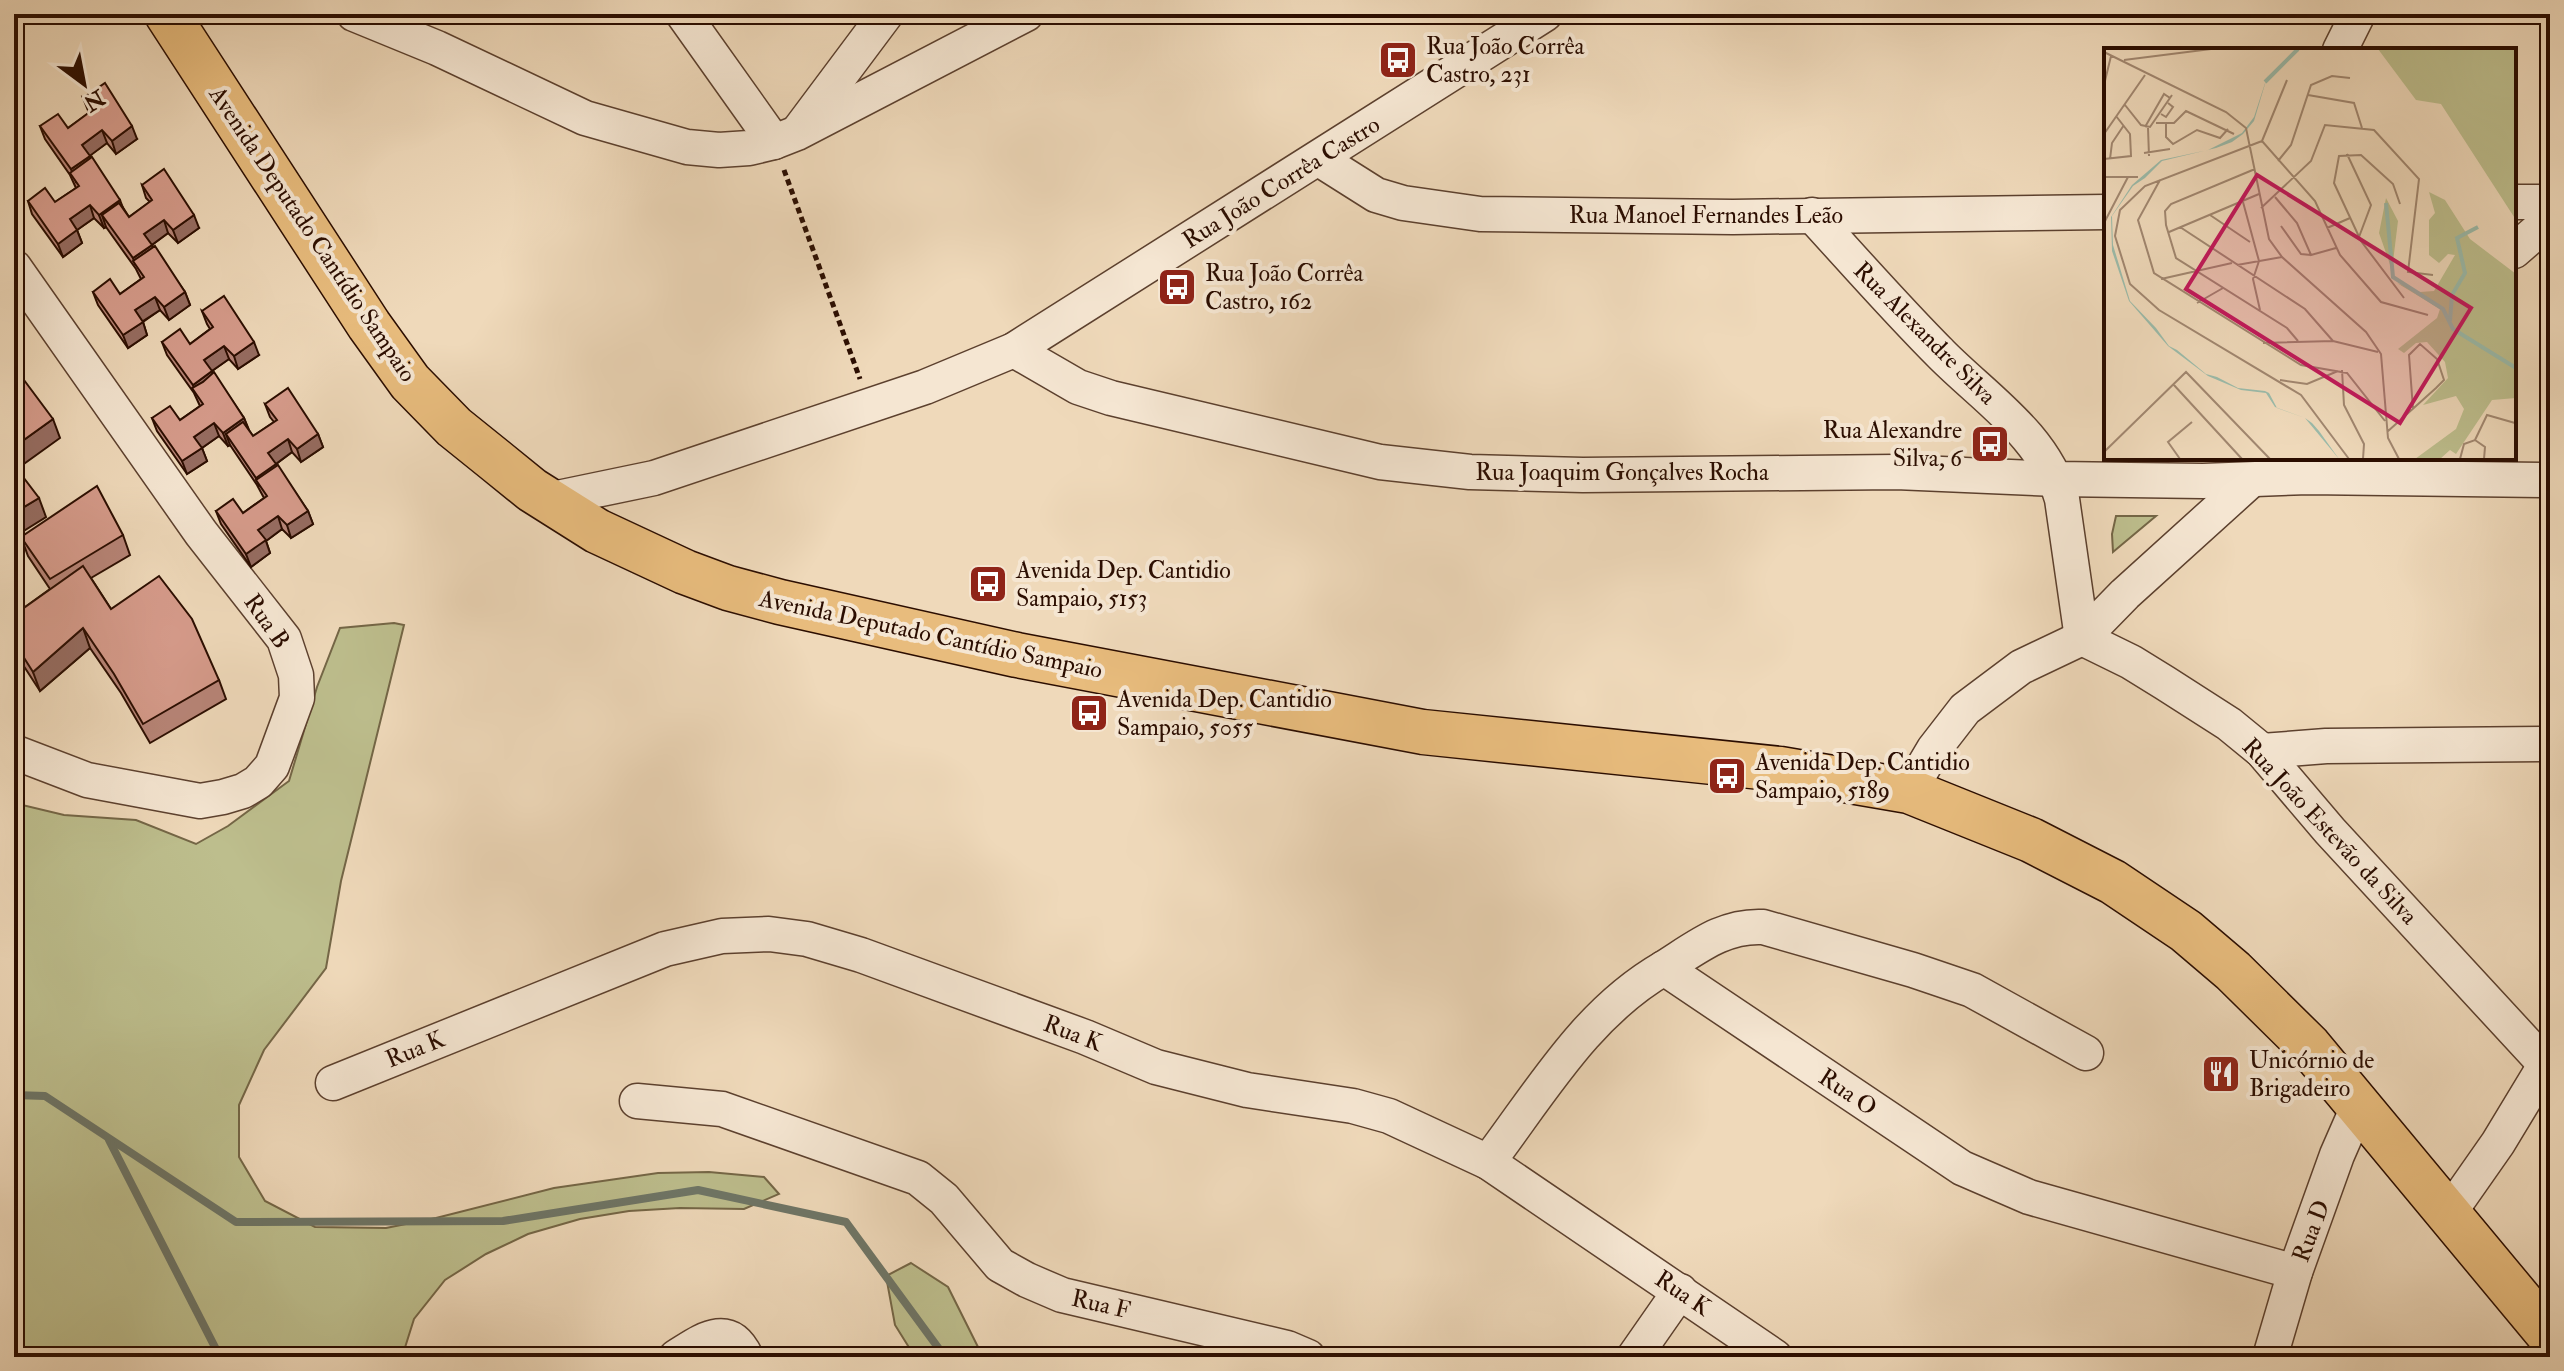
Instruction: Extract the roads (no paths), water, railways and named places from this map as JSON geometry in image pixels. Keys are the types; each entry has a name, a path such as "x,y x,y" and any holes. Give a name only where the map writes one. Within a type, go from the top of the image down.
{"main road":[{"name":"Avenida Deputado Cantídio Sampaio","path":"167,14 369,325 410,382 454,427 532,490 597,531 685,572 728,588 1017,655 1423,732 1780,769 1909,791 2031,840 2113,882 2186,931 2233,971 2300,1037 2550,1336"}],"street":[{"path":"354,14 437,48 585,118 687,147 719,150 785,137 1026,14"},
{"path":"683,14 785,137"},
{"path":"785,137 886,14"},
{"name":"Rua João Corrêa Castro","path":"548,500 654,478 869,407 1014,350 1545,14"},
{"path":"2341,48 2358,14"},
{"name":"Rua Manoel Fernandes Leão","path":"1319,159 1376,195 1403,203 1480,214 1733,217 2104,212"},
{"path":"2516,202 2550,202"},
{"name":"Rua Alexandre Silva","path":"1812,215 1942,355 2041,451 2056,479 2062,499 2082,638"},
{"path":"2516,249 2550,220"},
{"name":"Rua B","path":"14,267 201,533 284,639 296,675 297,698 272,766 258,782 223,797 200,801 87,780 14,752"},
{"name":"Rua Joaquim Gonçalves Rocha","path":"1014,350 1078,387 1111,398 1380,462 1435,470 1583,475 1896,472 2056,479 2251,480 2313,467 2550,480"},
{"name":"Rua João Corrêa Castro","path":"597,531 632,493 654,478"},
{"path":"1909,791 1934,749 1965,709 2021,667 2082,638 2125,594 2251,480"},
{"name":"Rua João Estevão da Silva","path":"2082,638 2131,662 2229,724 2262,751 2330,831 2548,1061"},
{"path":"2262,751 2326,746 2550,744"},
{"path":"1488,1162 1593,1023 1640,982 1720,934 1742,926 1763,927 1972,990 2086,1053"},
{"name":"Rua K","path":"333,1083 665,949 722,936 769,934 807,939 861,955 1085,1037 1156,1067 1232,1087 1353,1106 1389,1116 1488,1162 1775,1357"},
{"name":"Rua O","path":"1664,968 1962,1168 2029,1197 2295,1272"},
{"path":"2449,1213 2498,1143 2548,1061"},
{"name":"Rua F","path":"637,1101 722,1109 900,1171 931,1187 1000,1265 1062,1295 1287,1348 1308,1357"},
{"name":"Rua D","path":"2270,1357 2295,1272 2337,1155 2358,1107"},
{"path":"1634,1357 1680,1291"},
{"path":"676,1357 713,1335 733,1340 746,1357"}],"waterway":[{"path":"14,1095 45,1096 236,1222 503,1221 698,1190 846,1222 945,1357"},
{"path":"109,1140 220,1357"}],"place":[{"name":"Rua João Corrêa Castro, 231","path":"1398,60"},
{"name":"Rua João Corrêa Castro, 162","path":"1177,287"},
{"name":"Rua Alexandre Silva, 6","path":"1990,444"},
{"name":"Avenida Dep. Cantidio Sampaio, 5153","path":"988,584"},
{"name":"Avenida Dep. Cantidio Sampaio, 5055","path":"1089,713"},
{"name":"Avenida Dep. Cantidio Sampaio, 5189","path":"1727,776"},
{"name":"Unicórnio de Brigadeiro","path":"2221,1074"}]}
